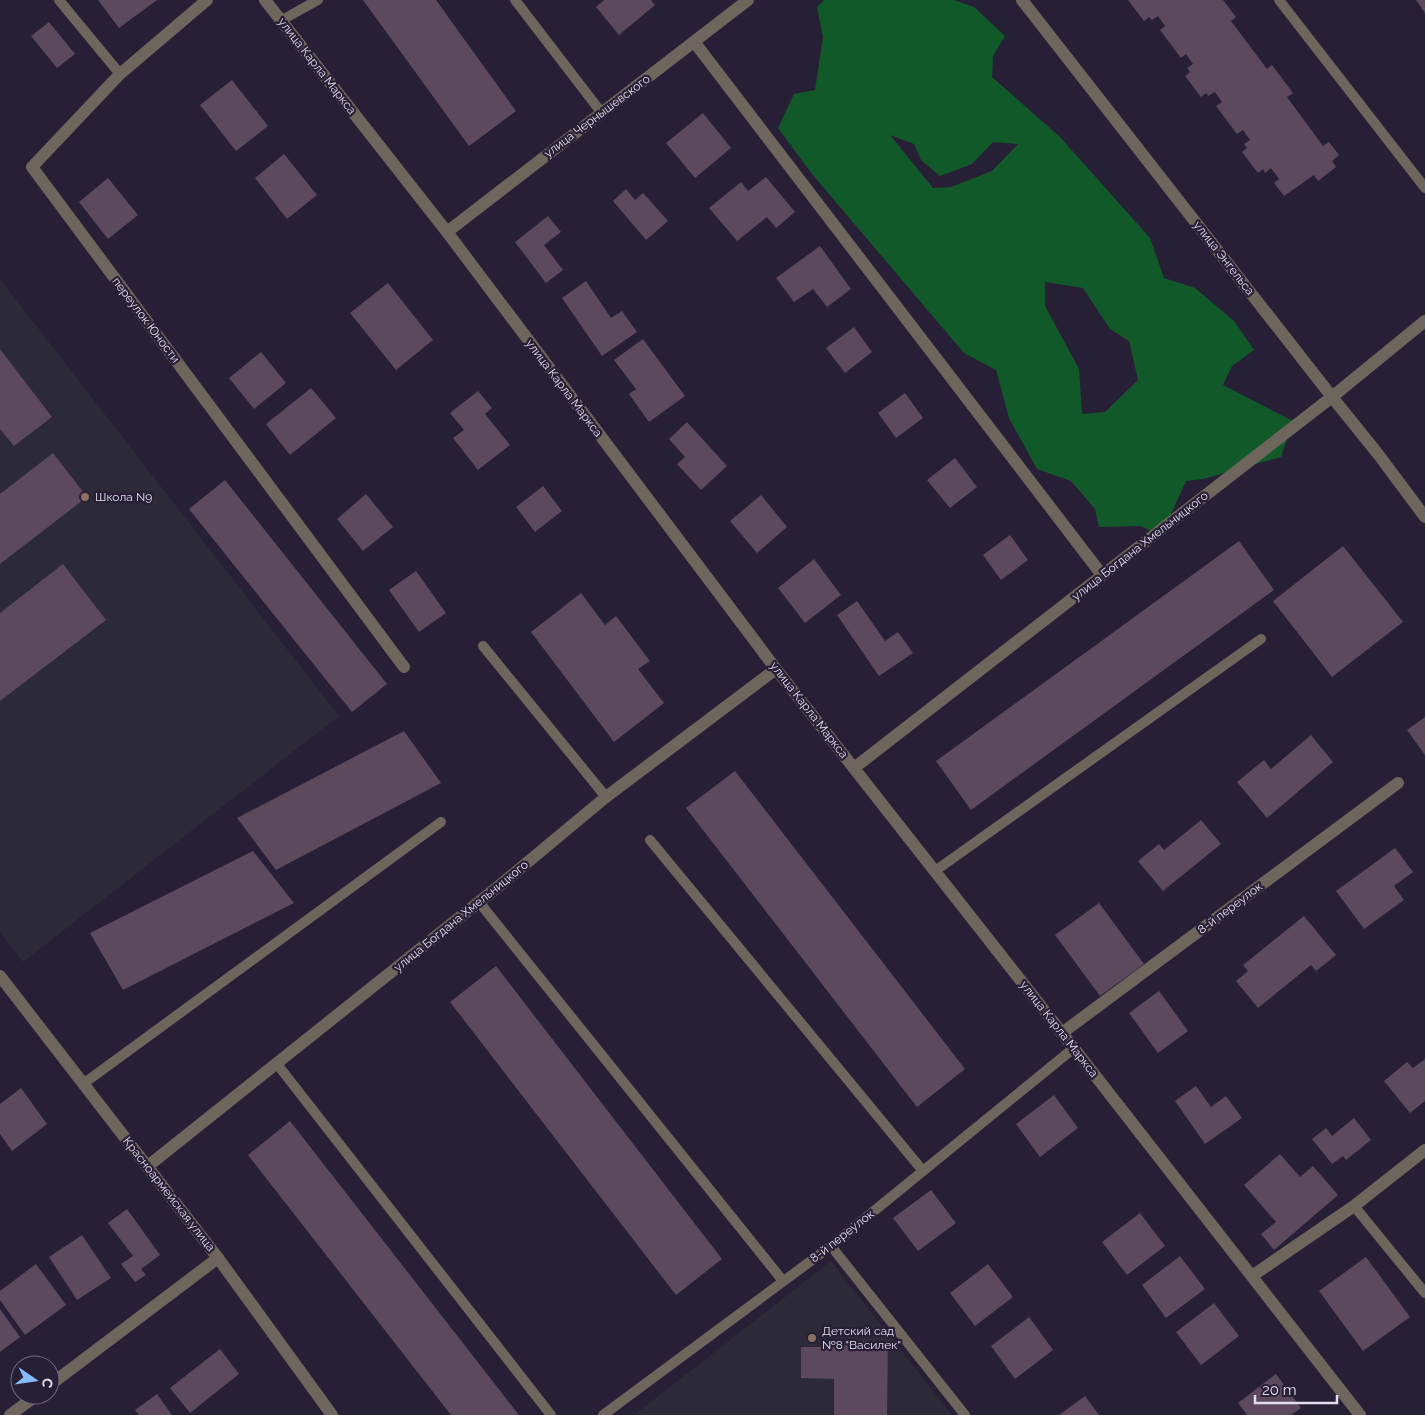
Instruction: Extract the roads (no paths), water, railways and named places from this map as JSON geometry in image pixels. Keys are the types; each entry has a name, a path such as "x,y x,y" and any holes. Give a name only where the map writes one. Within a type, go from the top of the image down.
{"street":[{"name":"переулок Юности","path":"207,0 120,74 32,168 404,667"},
{"name":"улица Карла Маркса","path":"265,0 447,232 776,669 1360,1415"},
{"name":"улица Чернышевского","path":"447,232 748,0"},
{"name":"улица Энгельса","path":"1022,0 1378,454 1425,517"},
{"path":"694,43 1102,575"},
{"name":"улица Богдана Хмельницкого","path":"854,768 1332,397 1425,321"},
{"name":"улица Богдана Хмельницкого","path":"148,1166 479,902 606,797 776,669"},
{"name":"8-й переулок","path":"1062,1033 1398,783"},
{"name":"Красноармейская улица","path":"0,976 218,1258 332,1415"},
{"path":"1252,1276 1354,1206 1425,1150"},
{"path":"60,1377 218,1258"},
{"path":"10,1415 24,1405"}],"lane":[{"path":"59,0 120,74"},
{"path":"282,20 318,0"},
{"path":"515,0 601,112"},
{"path":"1279,0 1425,188"},
{"path":"935,871 1261,639"},
{"path":"483,646 606,797"},
{"path":"83,1084 441,822"},
{"path":"650,840 923,1171"},
{"path":"479,902 783,1281"},
{"name":"8-й переулок","path":"603,1415 831,1246 1074,1048"},
{"path":"277,1064 551,1415"},
{"path":"1354,1206 1425,1293"},
{"path":"831,1246 965,1415"}],"place":[{"name":"Школа N9","path":"85,497"},
{"name":"Детский сад №8 \"Василек\"","path":"812,1338"}]}
